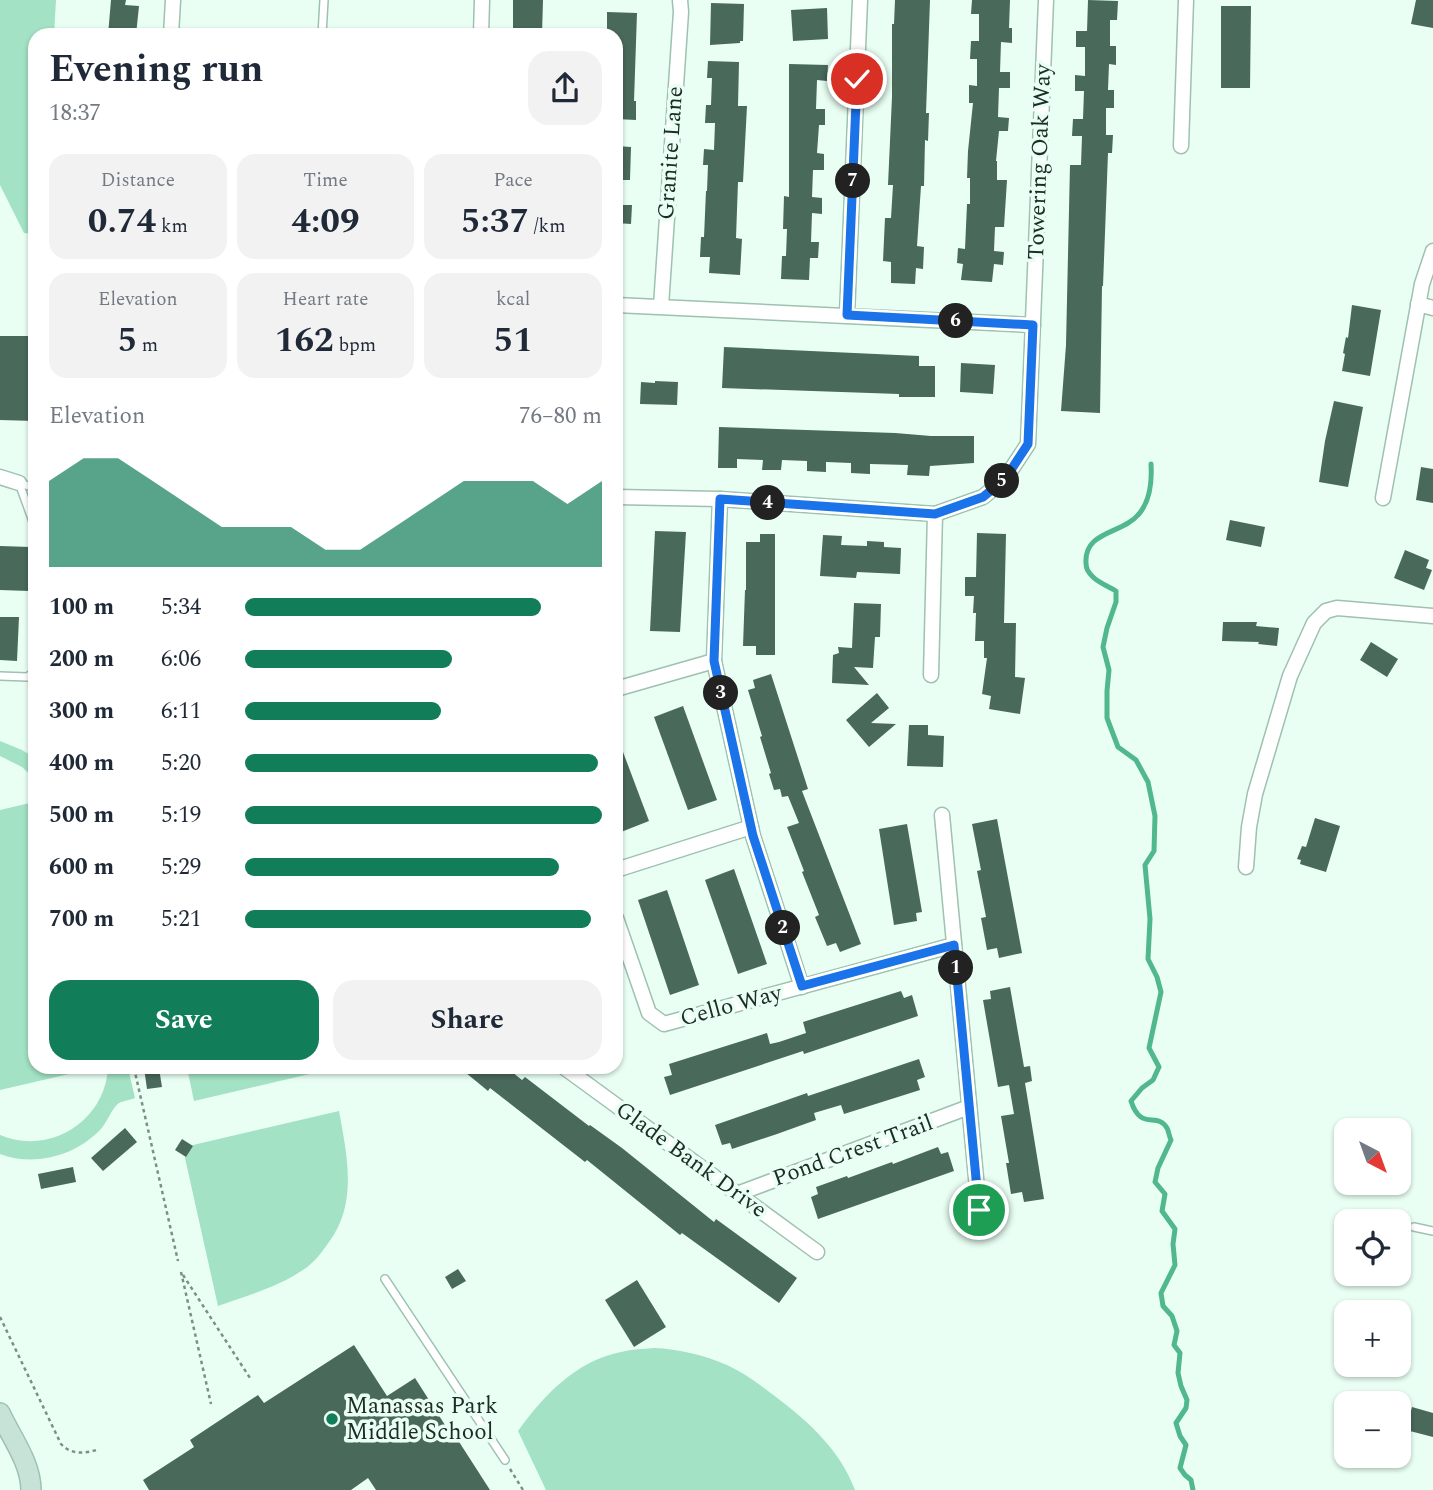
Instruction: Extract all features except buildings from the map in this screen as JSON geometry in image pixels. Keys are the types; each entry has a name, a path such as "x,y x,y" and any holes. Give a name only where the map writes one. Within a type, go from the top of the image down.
{"street":[{"path":"171,28 173,0"},
{"path":"481,28 482,0"},
{"name":"Granite Lane","path":"661,306 680,0"},
{"path":"847,315 860,0"},
{"name":"Towering Oak Way","path":"935,514 983,497 1005,479 1028,444 1046,0"},
{"path":"1181,146 1186,0"},
{"path":"1382,498 1422,284 1433,251"},
{"path":"1418,304 1433,308"},
{"path":"623,305 1033,325"},
{"path":"0,477 19,483"},
{"path":"623,497 720,499 935,514 931,675"},
{"path":"720,499 714,661 751,827 802,986"},
{"path":"1246,867 1255,794 1290,676 1314,623 1326,611 1337,608 1433,616"},
{"path":"623,687 714,661"},
{"path":"942,815 979,1210"},
{"path":"623,868 751,827"},
{"name":"Cello Way","path":"623,938 649,1013 664,1024 954,945"},
{"name":"Glade Bank Drive","path":"573,1074 817,1252"},
{"name":"Pond Crest Trail","path":"737,1194 969,1108"},
{"path":"0,1413 28,1470 31,1490"}],"lane":[{"path":"322,28 324,0"},
{"path":"19,483 28,486"},
{"path":"19,483 28,508"},
{"path":"0,676 28,676"},
{"path":"1414,1227 1433,1231"},
{"path":"385,1279 505,1460"}],"path":[{"path":"135,1074 178,1261"},
{"path":"211,1404 181,1272 250,1378"},
{"path":"0,1317 61,1444 68,1450 79,1453 99,1449"},
{"path":"505,1460 523,1490"}],"green space":[{"path":"0,0 56,0 54,28 28,28 28,233 24,233 0,185"},
{"path":"0,741 22,750 28,754 28,773 22,767 0,756"},
{"path":"28,803 28,1074 69,1074 0,1090 0,810"},
{"path":"107,1074 129,1074 135,1098 119,1103 102,1127 79,1147 40,1159 13,1158 0,1154 0,1135 38,1141 72,1129 86,1118 97,1104 105,1087"},
{"path":"188,1074 310,1074 194,1101"},
{"path":"339,1111 347,1162 347,1195 338,1227 329,1242 311,1264 293,1276 262,1291 218,1306 185,1158 193,1145"},
{"path":"654,1348 709,1358 746,1375 800,1416 822,1438 841,1462 855,1490 546,1490 518,1431 550,1393 575,1371 625,1351"}],"waterway":[{"path":"1151,464 1149,491 1142,510 1131,521 1097,539 1087,553 1086,563 1093,577 1116,591 1116,602 1103,647 1109,670 1107,718 1118,747 1136,760 1148,782 1155,816 1154,851 1145,865 1150,919 1148,959 1161,992 1149,1048 1159,1067 1153,1080 1131,1101 1139,1116 1163,1123 1171,1140 1158,1168 1155,1182 1165,1194 1162,1211 1175,1229 1175,1265 1161,1293 1163,1306 1172,1316 1177,1331 1174,1345 1180,1353 1178,1373 1187,1400 1186,1408 1176,1423 1186,1445 1180,1468 1191,1480 1193,1490"}],"place":[{"name":"Manassas Park Middle School","path":"332,1419"}],"route":[{"path":"857,79 847,315 1033,325 1028,444 1005,479 983,497 935,514 720,499 714,661 753,836 802,986 954,945 979,1210"}]}
